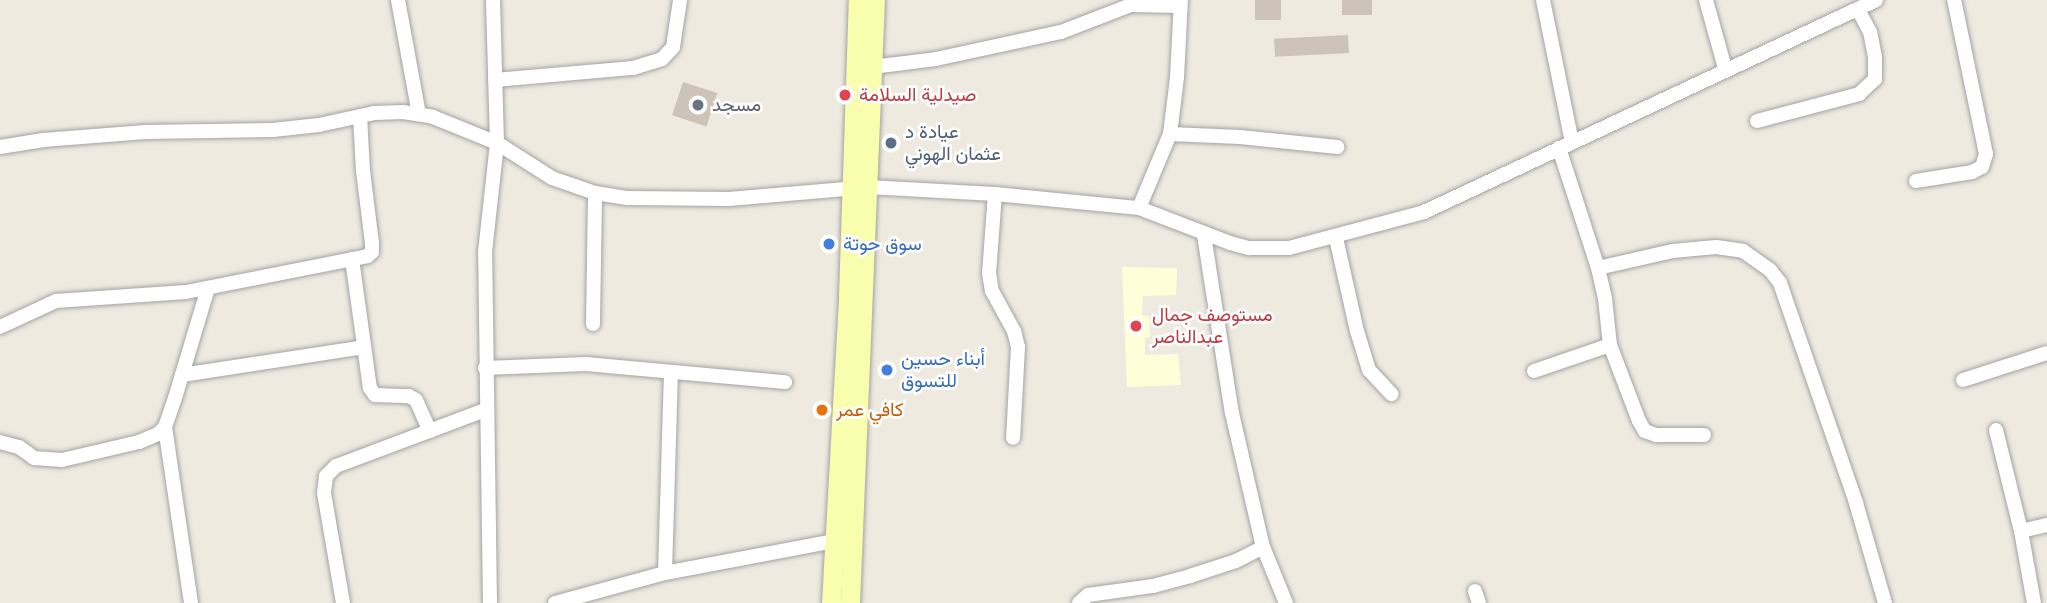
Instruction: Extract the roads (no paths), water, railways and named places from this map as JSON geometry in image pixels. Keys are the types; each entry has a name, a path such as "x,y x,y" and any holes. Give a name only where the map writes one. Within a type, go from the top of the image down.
{"main road":[{"path":"850,603 859,187 858,0"},
{"path":"831,603 859,187 872,67 875,0"}],"street":[{"path":"398,0 419,114"},
{"path":"490,603 485,410 485,252 496,143 493,0"},
{"path":"495,80 633,68 662,59 673,47 680,0"},
{"path":"1543,0 1572,142"},
{"path":"1706,0 1725,68"},
{"path":"0,147 43,140 146,132 274,130 403,112 433,117 496,143 552,178 595,193 668,200 729,199 859,187 995,194 1139,208 1230,243 1269,249 1289,248 1336,238 1424,212 1725,68 1876,0"},
{"path":"1916,181 1972,173 1982,167 1986,154 1954,0"},
{"path":"872,67 936,58 1051,34 1131,5 1181,3 1178,68 1170,134 1139,208"},
{"path":"1757,121 1859,94 1875,79 1875,57 1870,32 1858,9"},
{"path":"0,327 56,301 208,288 352,260 372,252 360,116"},
{"path":"1170,134 1240,136 1337,147"},
{"path":"1559,148 1598,268 1605,299 1610,345 1634,412 1646,431 1668,437 1703,435"},
{"path":"593,324 595,193"},
{"path":"995,194 989,273 992,292 1014,331 1018,347 1013,438"},
{"path":"1204,234 1222,363 1263,547 1286,603"},
{"path":"1336,238 1356,331 1369,370 1391,394"},
{"path":"1598,268 1673,251 1716,247 1743,251 1770,270 1784,295 1856,503 1885,603"},
{"path":"352,260 370,388 375,394 409,396 416,400 430,431"},
{"path":"191,603 165,427 208,288"},
{"path":"1534,371 1610,345"},
{"path":"182,375 364,347"},
{"path":"1963,380 2047,353"},
{"path":"485,368 586,364 671,374 785,382"},
{"path":"665,573 671,374"},
{"path":"342,603 324,493 326,476 336,466 485,410"},
{"path":"0,442 19,447 34,458 62,460 139,442 158,434 165,427"},
{"path":"1996,430 2021,531 2034,603"},
{"path":"2021,531 2047,525"},
{"path":"555,603 665,573 835,541"},
{"path":"1079,603 1081,598 1095,593 1153,586 1190,576 1236,561 1263,547"}],"place":[{"name":"صيدلية السلامة","path":"845,95"},
{"name":"مسجد","path":"698,105"},
{"name":"عيادة د عثمان الهوني","path":"891,143"},
{"name":"سوق حوتة","path":"829,244"},
{"name":"مستوصف جمال عبدالناصر","path":"1136,326"},
{"name":"أبناء حسين للتسوق","path":"887,370"},
{"name":"كافي عمر","path":"822,410"}]}
